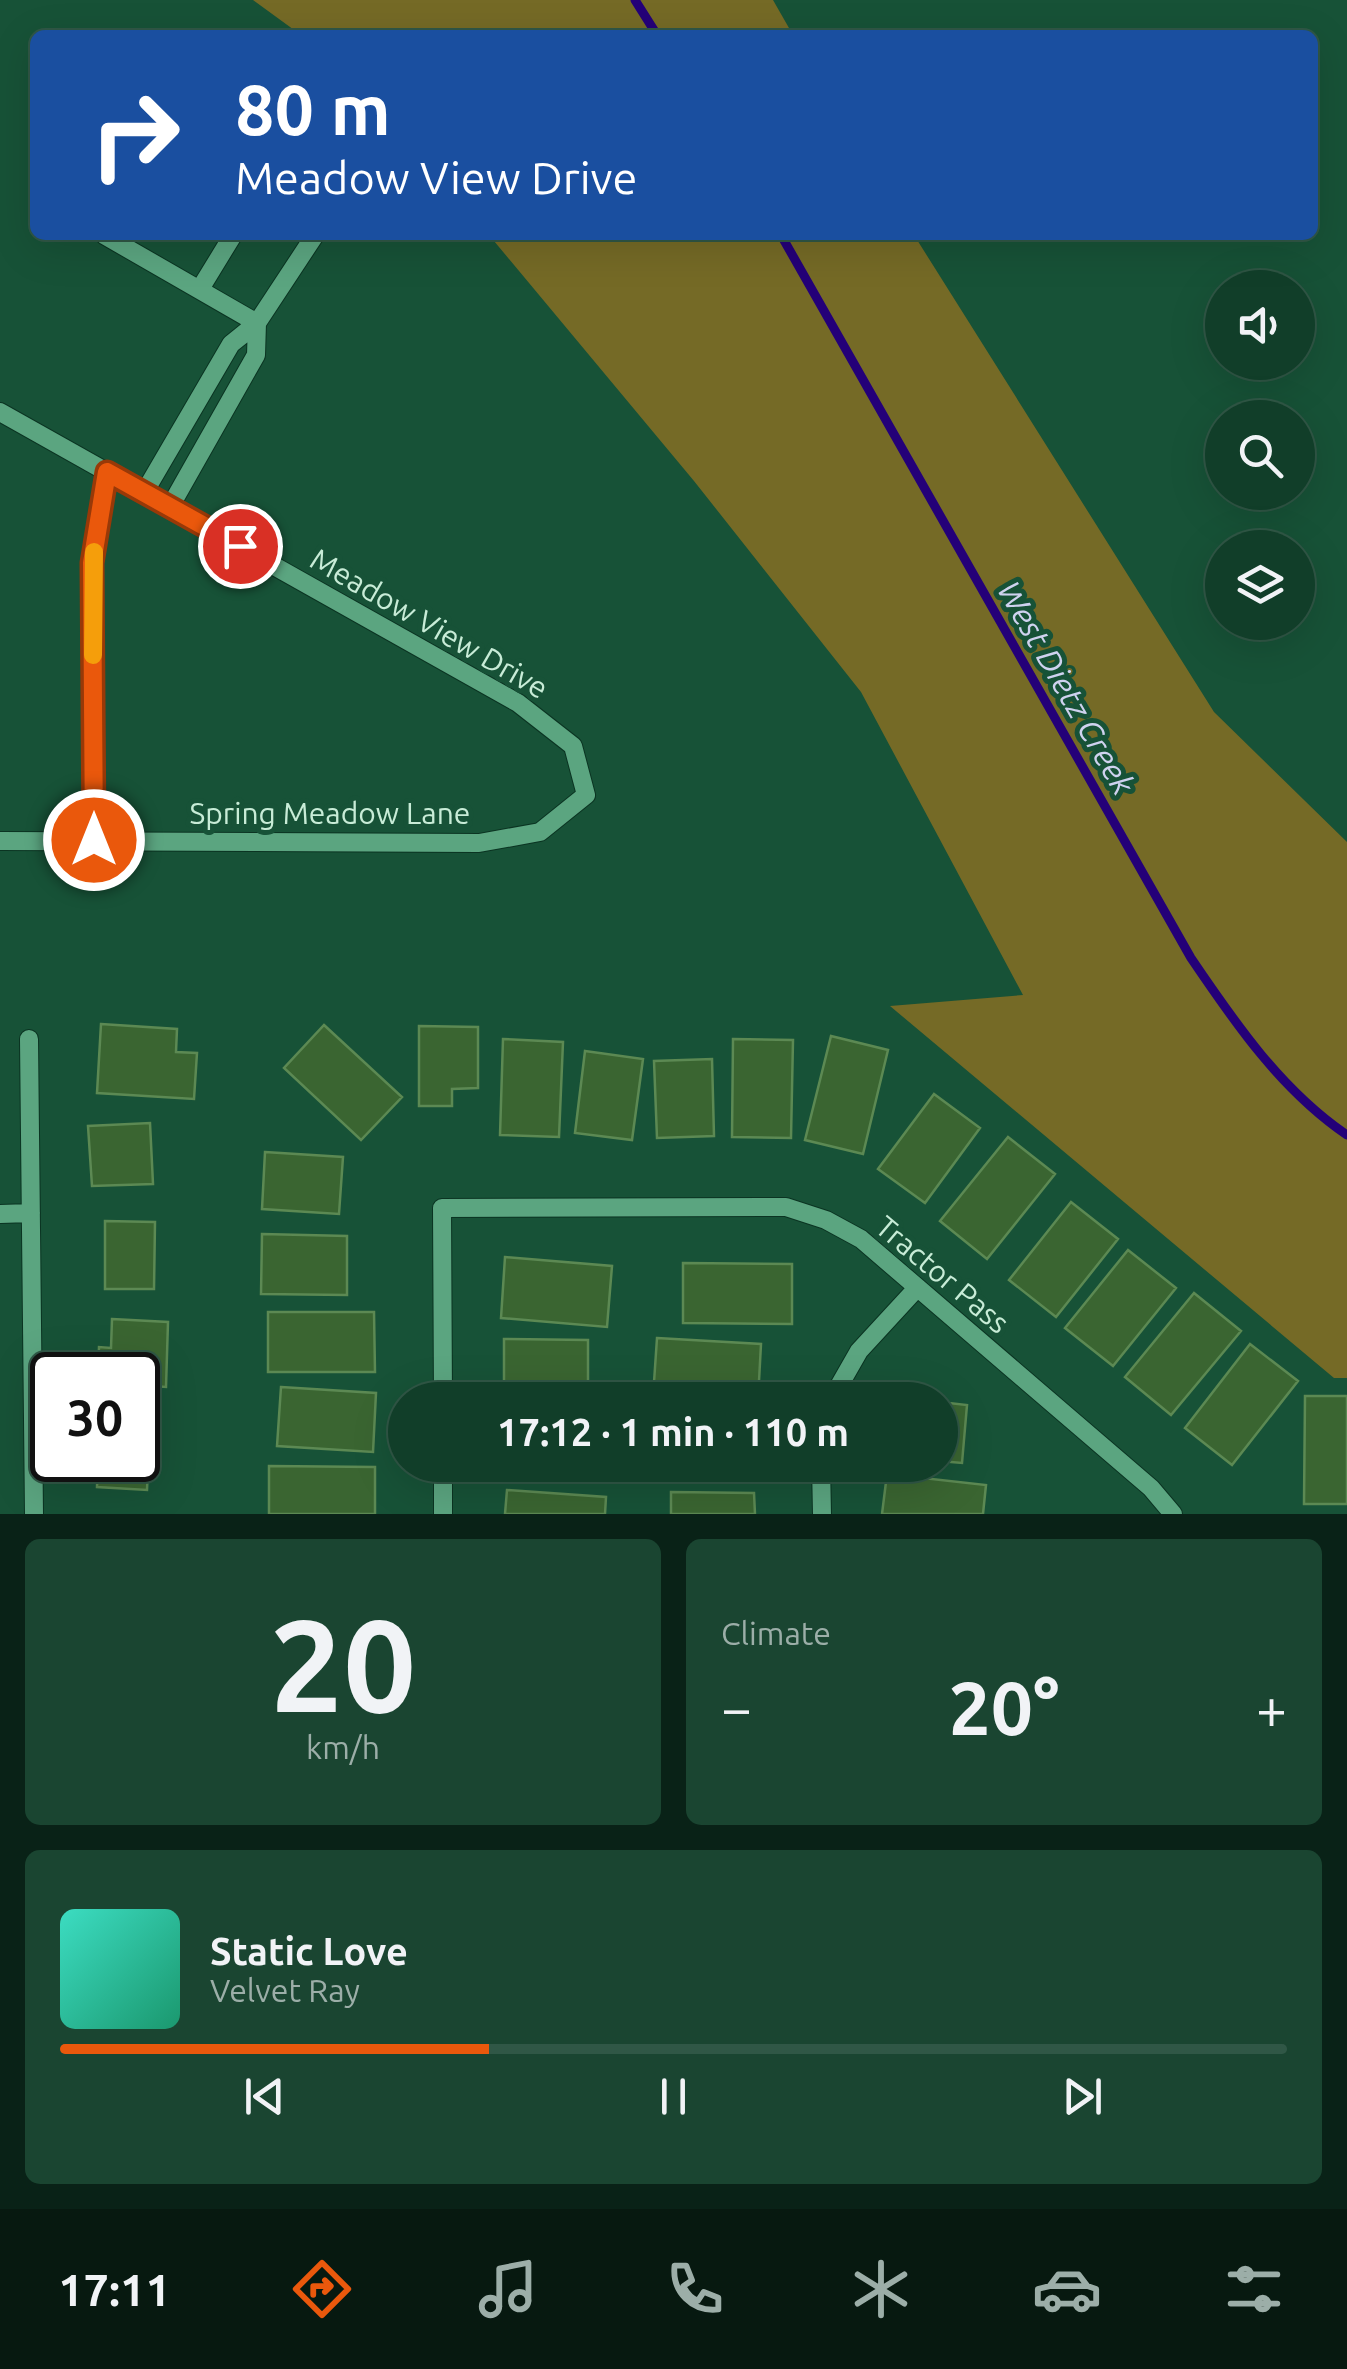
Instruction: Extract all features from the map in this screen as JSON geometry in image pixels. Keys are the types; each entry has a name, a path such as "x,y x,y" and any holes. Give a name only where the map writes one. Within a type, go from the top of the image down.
{"street":[{"path":"113,240 258,323"},
{"path":"200,290 230,240"},
{"path":"144,493 231,344 258,323 312,240"},
{"path":"170,508 256,356 258,323"},
{"name":"Meadow View Drive","path":"0,412 518,703 572,746 586,795"},
{"path":"94,840 92,563 107,472"},
{"name":"Spring Meadow Lane","path":"0,841 479,843 540,832 586,795"},
{"path":"29,1039 34,1514"},
{"name":"Tractor Pass","path":"442,1382 442,1208 786,1207 826,1220 861,1239 1151,1488 1173,1514"},
{"path":"0,1214 31,1213"},
{"path":"840,1382 858,1351 916,1288"},
{"path":"443,1482 443,1514"},
{"path":"821,1482 822,1514"}],"shaded area":[{"path":"253,0 773,0 790,30 294,30"},
{"path":"493,240 917,240 1214,712 1347,842 1347,1378 1334,1378 890,1006 1023,995 861,692 694,481"}],"building":[{"path":"101,1024 177,1029 176,1052 197,1053 194,1099 97,1093"},
{"path":"324,1025 402,1097 361,1140 284,1068"},
{"path":"419,1026 478,1027 478,1088 452,1089 452,1106 419,1106"},
{"path":"831,1036 888,1050 863,1154 805,1140"},
{"path":"503,1039 563,1042 559,1137 500,1135"},
{"path":"733,1039 793,1040 791,1138 732,1137"},
{"path":"585,1051 643,1059 632,1140 575,1133"},
{"path":"712,1059 714,1136 657,1138 654,1061"},
{"path":"934,1094 980,1128 925,1203 878,1169"},
{"path":"150,1123 153,1184 92,1186 88,1126"},
{"path":"1008,1137 1055,1174 987,1259 940,1221"},
{"path":"265,1152 343,1157 339,1214 262,1209"},
{"path":"1071,1202 1118,1239 1056,1317 1009,1280"},
{"path":"105,1221 155,1222 154,1289 105,1289"},
{"path":"262,1234 347,1236 347,1295 261,1294"},
{"path":"1128,1250 1176,1288 1113,1366 1065,1328"},
{"path":"505,1257 612,1266 607,1327 501,1318"},
{"path":"683,1263 792,1264 792,1324 683,1323"},
{"path":"1194,1293 1241,1331 1171,1415 1125,1377"},
{"path":"268,1312 374,1312 375,1372 268,1372"},
{"path":"112,1319 168,1322 166,1387 160,1387 160,1352 99,1352 99,1347 111,1348"},
{"path":"657,1338 761,1344 759,1382 654,1382"},
{"path":"504,1339 588,1340 588,1382 504,1382"},
{"path":"1250,1344 1298,1381 1232,1465 1185,1428"},
{"path":"281,1387 376,1393 373,1452 277,1446"},
{"path":"1305,1396 1347,1396 1347,1504 1304,1504"},
{"path":"958,1404 967,1405 962,1463 958,1463"},
{"path":"269,1466 375,1467 375,1514 269,1514"},
{"path":"97,1482 147,1482 147,1490 97,1487"},
{"path":"886,1482 986,1485 983,1514 882,1514"},
{"path":"507,1490 606,1497 605,1514 505,1514"},
{"path":"671,1492 754,1493 755,1514 671,1514"}],"waterway":[{"name":"West Dietz Creek","path":"635,0 654,30"},
{"name":"West Dietz Creek","path":"784,240 1191,958 1242,1031 1280,1076 1347,1135"}],"slow traffic":[{"path":"93,655 94,552"}],"route":[{"path":"94,840 92,563 107,472 240,546"}]}
